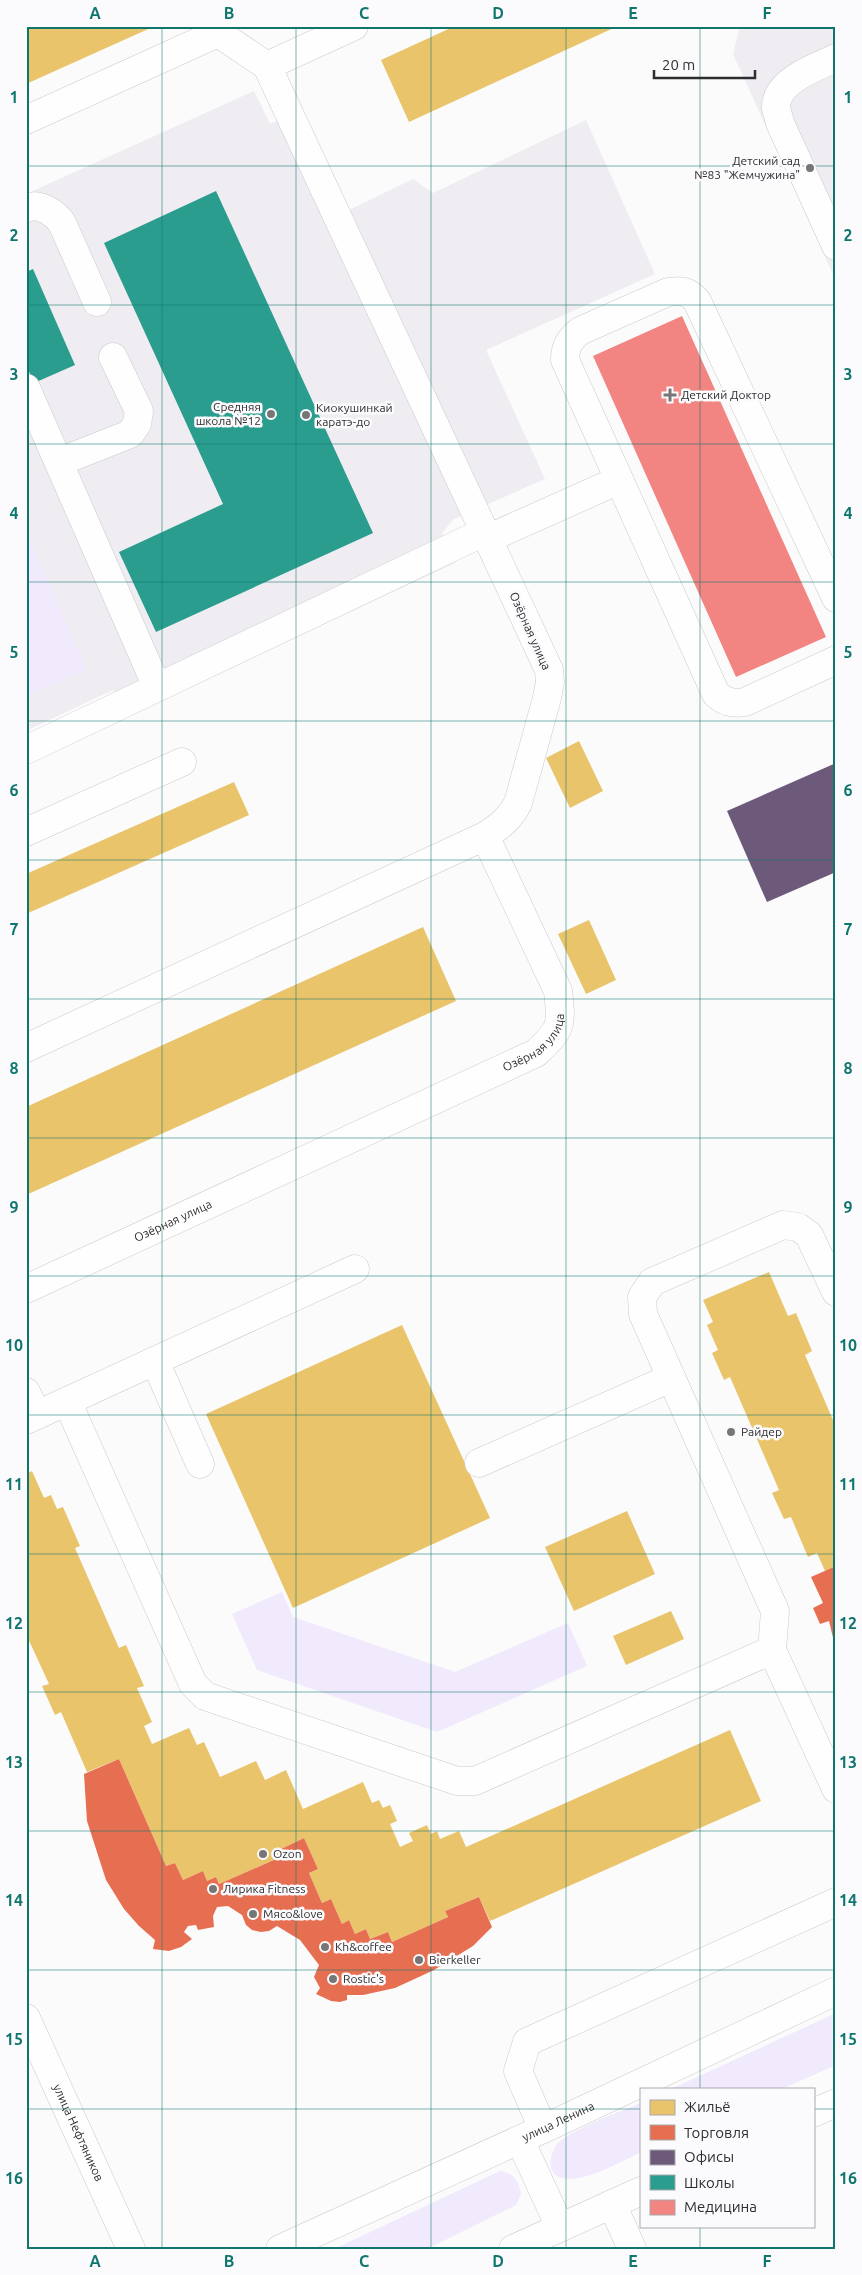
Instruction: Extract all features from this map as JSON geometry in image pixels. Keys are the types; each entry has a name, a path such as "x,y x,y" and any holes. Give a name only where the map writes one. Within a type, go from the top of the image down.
{"street":[{"path":"26,120 217,30 267,66 354,26"},
{"path":"836,58 799,74 784,87 776,106 780,123 836,246"},
{"name":"Озёрная улица","path":"26,1289 536,1053 555,1035 560,1016 558,991 485,836 503,824 518,804 550,682 549,670 267,66"},
{"path":"26,208 30,206 55,213 62,223 97,302"},
{"path":"836,598 697,301 689,292 679,290 668,292 580,332 572,338 565,348 565,360 716,694 724,701 736,704 745,702 836,660"},
{"path":"59,462 130,434 137,424 139,411 113,357"},
{"path":"26,388 157,687"},
{"path":"26,750 157,687 485,536 619,480"},
{"path":"26,832 182,762"},
{"path":"26,1048 485,836"},
{"path":"836,1292 809,1235 798,1226 783,1225 652,1282 642,1297 643,1314 775,1611 772,1650 836,1789"},
{"path":"30,1409 67,1401 355,1269"},
{"path":"155,1361 200,1464"},
{"path":"479,1463 671,1378"},
{"path":"67,1401 193,1684 205,1696 457,1781 475,1781 772,1650"},
{"path":"560,2227 531,2134 518,2072 526,2042 836,1902"},
{"name":"улица Ленина","path":"280,2249 836,1991"},
{"name":"улица Нефтяников","path":"26,2018 131,2249"},
{"path":"814,2113 836,2103"},
{"path":"513,2249 640,2191"},
{"path":"612,2204 632,2249"}],"shaded area":[{"name":"Детский сад №83 \"Жемчужина\"","path":"740,26 836,26 836,281 733,54"},
{"name":"Средняя школа №12","path":"254,91 270,124 301,109 349,210 413,179 433,193 586,120 655,274 486,350 545,479 454,519 442,533 455,563 126,717 113,690 26,731 26,194"},
{"path":"26,531 87,670 26,696"},
{"path":"282,1592 293,1617 455,1672 568,1623 587,1666 437,1732 257,1670 232,1614"},
{"path":"836,2013 836,2065 784,2088 673,2088"},
{"path":"640,2103 640,2152 608,2168 579,2178 567,2179 557,2176 551,2168 551,2162 553,2151 558,2143 585,2126"},
{"path":"500,2171 515,2178 519,2185 521,2194 516,2205 427,2249 334,2249"}],"building: Жильё":[{"path":"26,26 155,26 26,84"},
{"path":"455,26 618,26 409,122 381,60"},
{"path":"579,741 603,791 570,808 546,758"},
{"path":"234,782 249,815 26,914 26,874"},
{"path":"589,920 616,980 586,994 558,934"},
{"path":"423,927 456,1001 26,1195 26,1107"},
{"path":"769,1272 788,1316 796,1313 812,1351 805,1355 836,1427 836,1566 825,1571 817,1553 808,1557 791,1517 784,1519 772,1493 779,1490 730,1377 724,1380 712,1353 718,1350 707,1325 713,1322 703,1300"},
{"path":"402,1325 490,1518 293,1608 206,1414"},
{"path":"32,1471 44,1498 51,1495 57,1509 63,1507 80,1546 75,1548 119,1648 126,1645 144,1686 137,1688 152,1722 144,1726 152,1744 189,1728 197,1745 204,1742 220,1777 256,1761 265,1780 286,1770 303,1809 363,1782 372,1803 379,1800 383,1808 390,1805 397,1821 390,1824 400,1847 413,1841 409,1833 427,1825 431,1834 437,1831 440,1839 459,1831 466,1847 730,1730 761,1801 490,1921 479,1897 445,1911 448,1917 392,1942 388,1932 370,1939 366,1929 355,1934 349,1920 342,1924 331,1899 322,1903 309,1873 318,1869 304,1838 273,1853 276,1859 219,1884 216,1877 207,1881 203,1871 183,1880 175,1863 166,1866 119,1759 87,1772 61,1712 55,1715 42,1686 49,1684 26,1634 26,1474"},
{"path":"627,1511 655,1574 574,1611 545,1547"},
{"path":"671,1611 684,1639 626,1665 613,1636"}],"building: Торговля":[{"path":"836,1566 835,1646 829,1621 820,1624 813,1608 823,1603 811,1577"},
{"path":"119,1759 166,1866 175,1863 183,1880 203,1871 207,1881 216,1877 219,1884 276,1859 273,1853 304,1838 318,1869 309,1873 322,1903 331,1899 342,1924 349,1920 355,1934 366,1929 370,1939 388,1932 392,1942 448,1917 445,1911 479,1897 492,1927 473,1946 434,1970 395,1988 363,1995 347,1995 347,2000 340,2002 331,2001 316,1994 320,1988 314,1977 319,1965 300,1940 277,1926 269,1931 252,1930 246,1925 242,1915 228,1906 217,1907 213,1916 214,1927 198,1930 196,1925 188,1926 184,1932 192,1939 181,1947 169,1951 153,1949 155,1940 124,1909 106,1880 87,1821 84,1774"}],"building: Офисы":[{"path":"836,763 836,872 767,902 727,811"}],"building: Школы":[{"path":"216,191 373,533 156,632 119,552 223,504 104,243"},
{"path":"33,269 75,365 34,383 26,365 26,272"}],"building: Медицина":[{"path":"682,316 826,637 736,677 593,356"}],"place":[{"name":"Детский сад №83 \"Жемчужина\"","path":"810,168"},
{"name":"Детский Доктор","path":"670,395"},
{"name":"Средняя школа №12","path":"271,414"},
{"name":"Киокушинкай каратэ-до","path":"306,415"},
{"name":"Райдер","path":"731,1432"},
{"name":"Ozon","path":"263,1854"},
{"name":"Лирика Fitness","path":"213,1889"},
{"name":"Мясо&love","path":"253,1914"},
{"name":"Kh&coffee","path":"325,1947"},
{"name":"Bierkeller","path":"419,1960"},
{"name":"Rostic's","path":"333,1979"}]}
